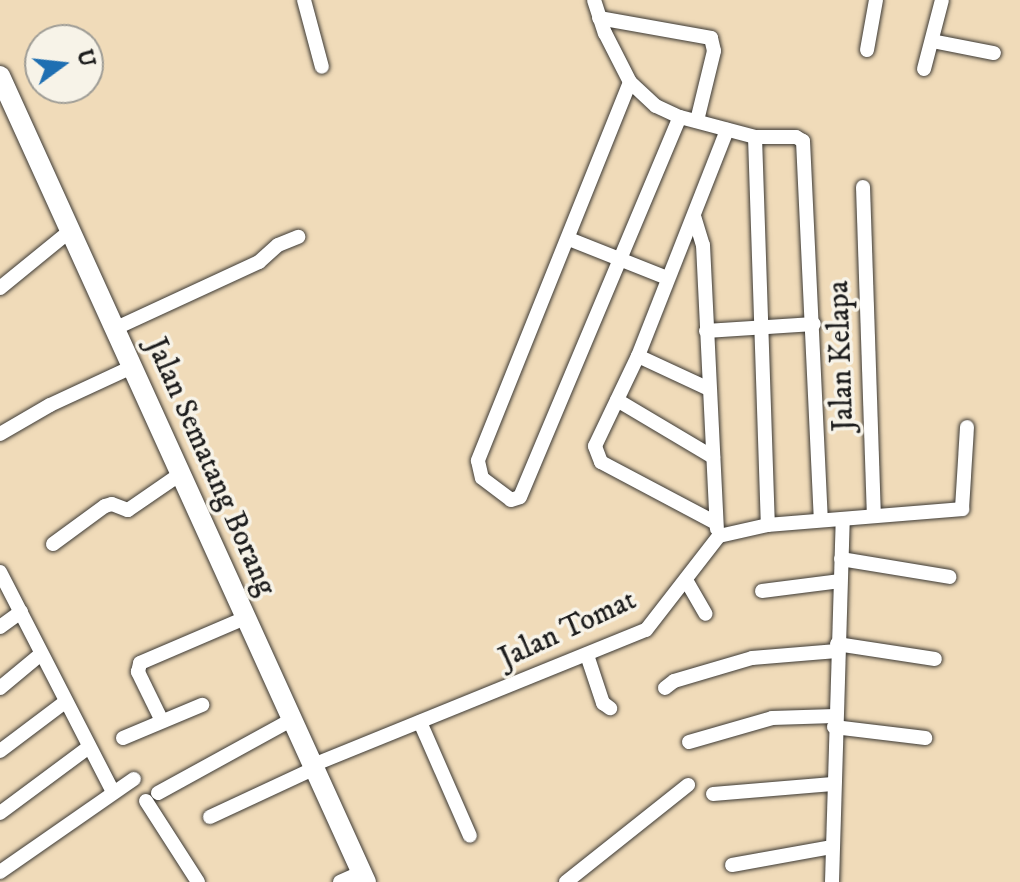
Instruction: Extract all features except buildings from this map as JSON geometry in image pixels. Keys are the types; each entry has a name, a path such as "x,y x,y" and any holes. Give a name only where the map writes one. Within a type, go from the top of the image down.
{"street":[{"path":"304,0 322,67"},
{"path":"594,0 599,18 630,82 656,106 680,117 755,137 796,137 804,145 821,520"},
{"path":"867,50 876,0"},
{"path":"924,69 942,0"},
{"path":"599,18 711,38 715,47 697,121"},
{"path":"932,41 994,53"},
{"name":"Jalan Sematang Borang","path":"0,76 70,231 126,323 132,367 364,877"},
{"path":"630,82 478,461 482,478 511,500 520,497 680,117"},
{"path":"727,130 638,356 595,446 601,462 717,530 961,509 967,427"},
{"path":"755,137 759,330 768,525"},
{"name":"Jalan Kelapa","path":"863,192 874,515"},
{"path":"694,216 703,245 717,530"},
{"path":"0,288 70,231"},
{"path":"126,323 259,262 278,245 298,237"},
{"path":"569,239 622,257 667,278"},
{"path":"706,331 759,330 814,324"},
{"path":"638,356 709,389"},
{"path":"0,434 50,405 132,367"},
{"path":"617,400 713,457"},
{"path":"53,544 105,506 112,504 128,510 179,475"},
{"path":"832,882 834,722 843,519"},
{"name":"Jalan Tomat","path":"210,817 313,767 646,630 686,580 717,530"},
{"path":"841,559 950,577"},
{"path":"0,572 113,792"},
{"path":"686,580 706,614"},
{"path":"762,591 840,581"},
{"path":"0,627 21,612"},
{"path":"162,721 138,672 140,663 245,618"},
{"path":"665,688 674,681 752,658 837,647 935,659"},
{"path":"0,688 41,654"},
{"path":"587,655 603,703 610,708"},
{"path":"0,751 65,702"},
{"path":"123,738 202,705"},
{"path":"689,742 772,718 834,722 925,738"},
{"path":"198,882 152,797 291,720"},
{"path":"420,722 470,836"},
{"path":"0,813 89,747"},
{"path":"1,870 134,779"},
{"path":"713,794 833,784"},
{"path":"566,882 688,785"},
{"path":"732,865 832,847"},
{"path":"340,882 364,877"}]}
